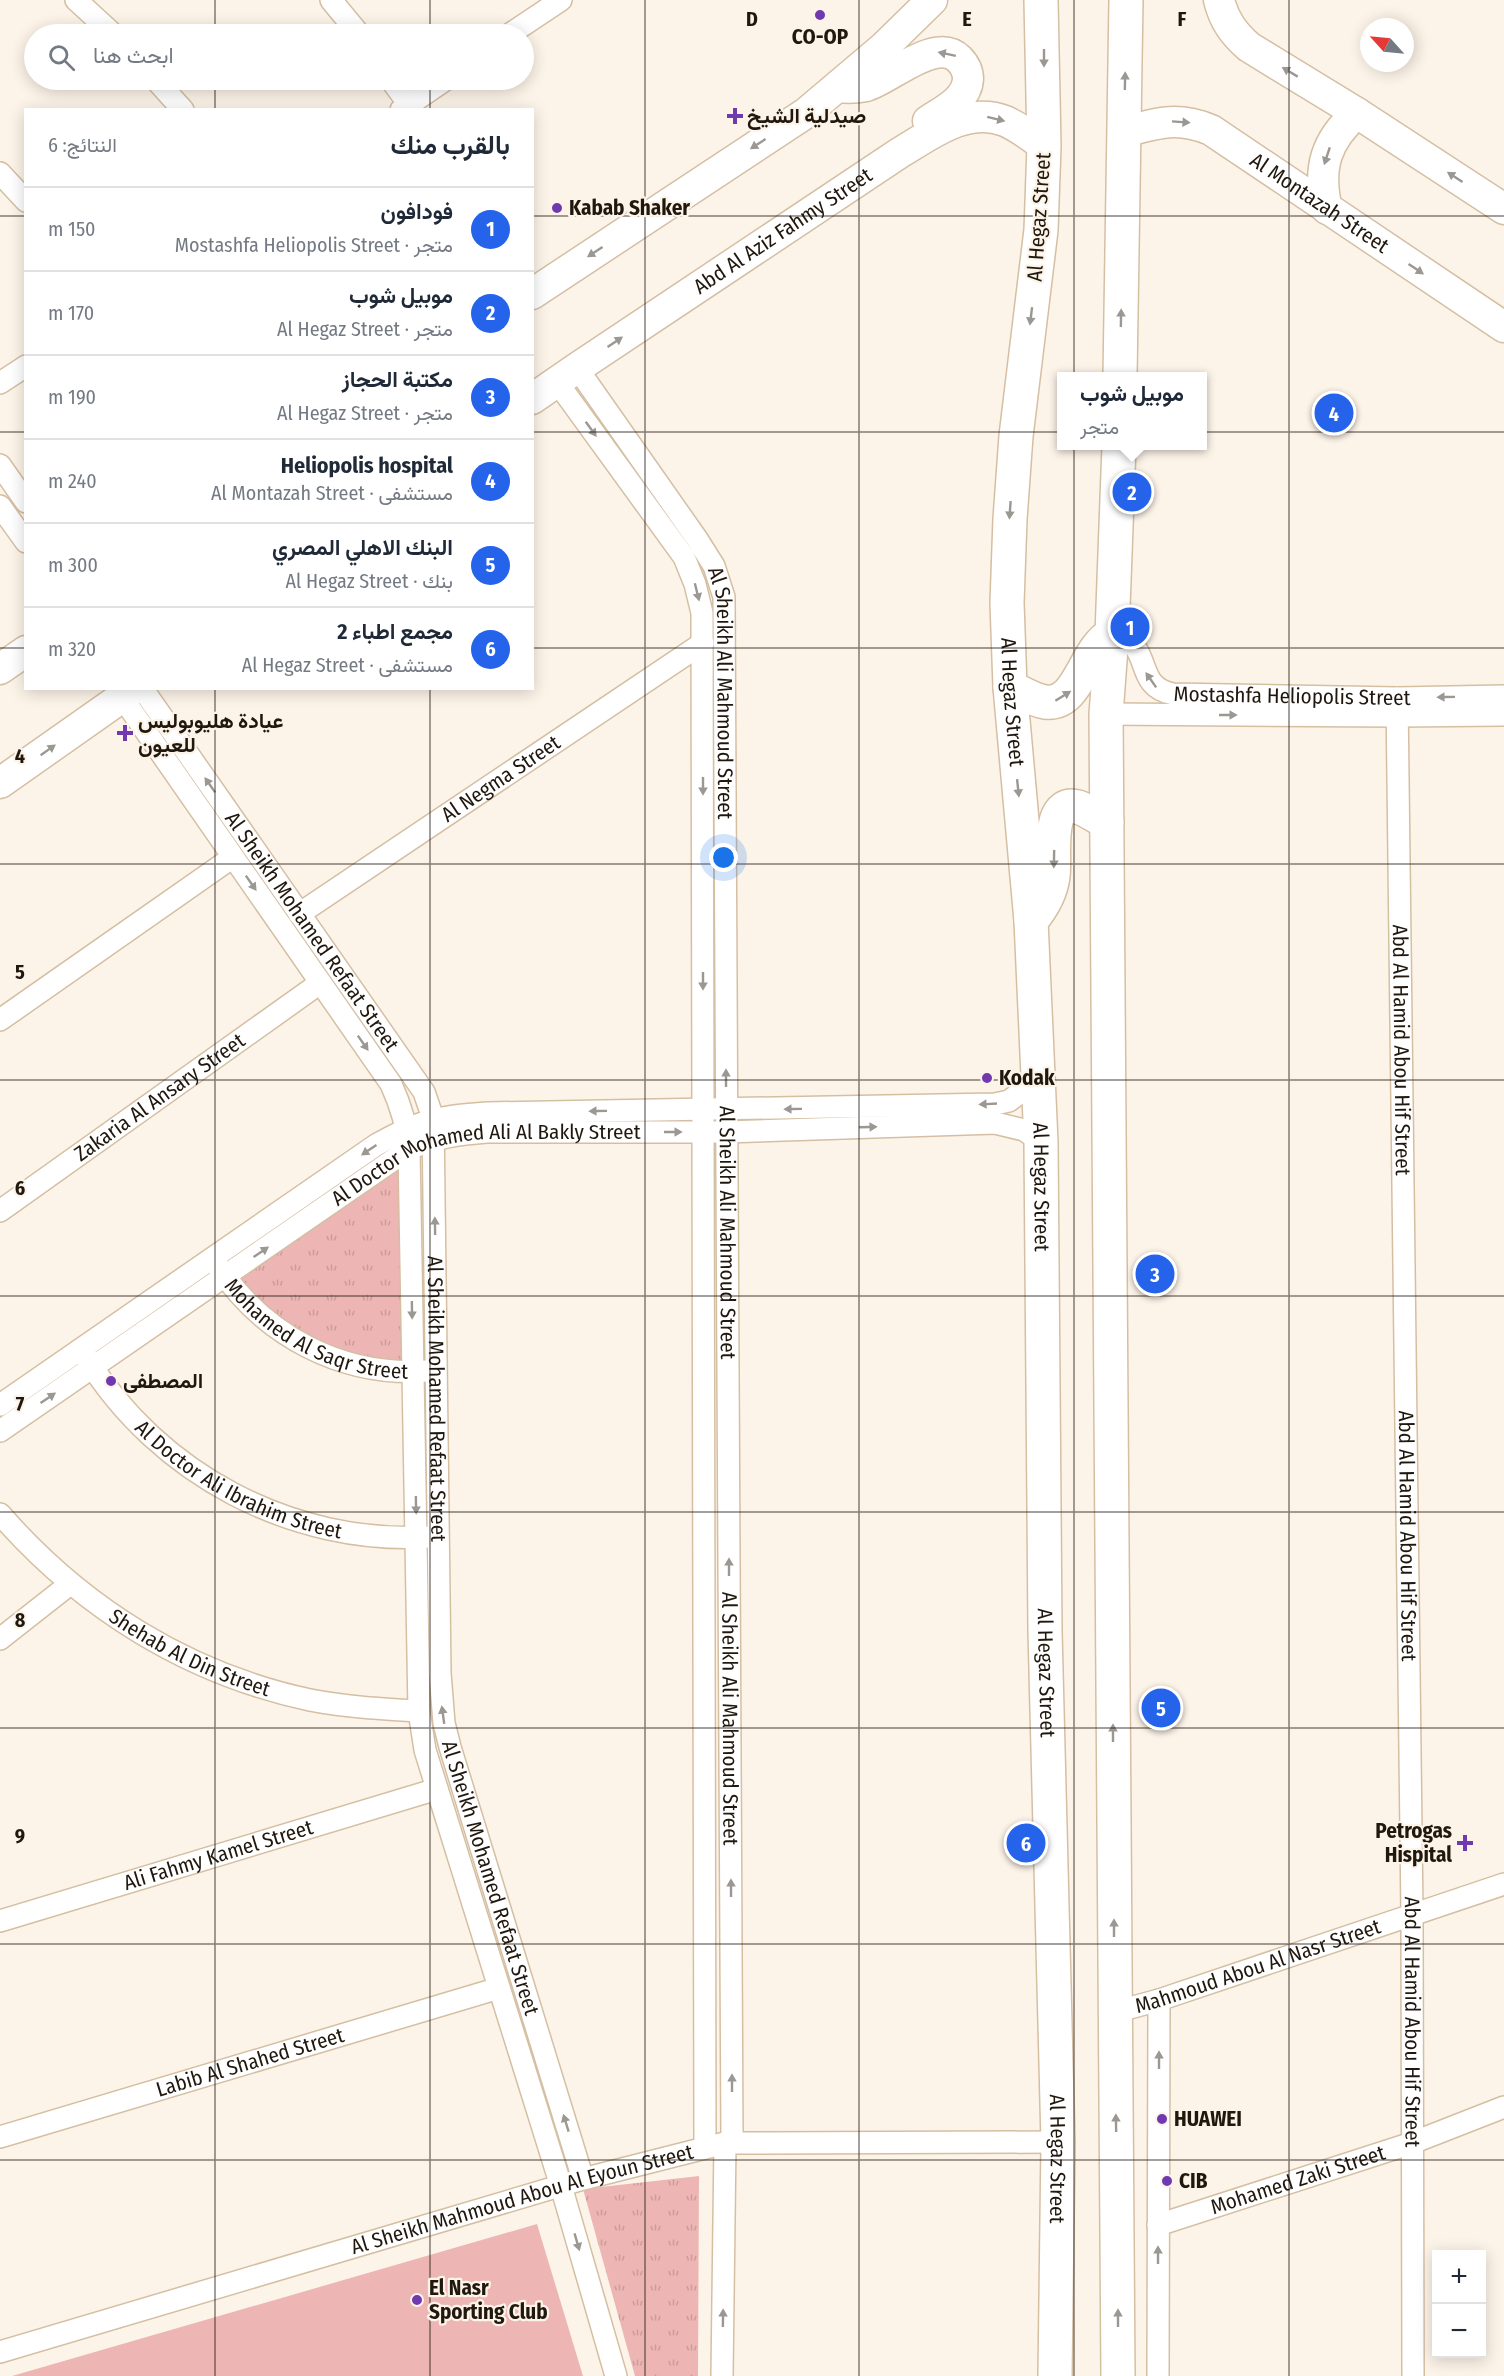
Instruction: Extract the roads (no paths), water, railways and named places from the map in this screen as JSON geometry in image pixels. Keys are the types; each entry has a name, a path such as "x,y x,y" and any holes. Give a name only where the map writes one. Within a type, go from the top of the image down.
{"main road":[{"path":"884,47 903,0"},
{"path":"536,285 806,113 884,47 932,0"},
{"name":"Al Hegaz Street","path":"1041,0 1044,146 1041,230 1016,436 1007,603 1010,687 1031,921 1041,1142 1045,1631 1058,2142 1055,2376"},
{"path":"1120,372 1126,13 1144,0"},
{"path":"1219,0 1223,15 1233,33 1249,47 1357,113 1504,208"},
{"path":"838,87 867,86 931,53 944,51 956,56 965,65 968,78 966,91 958,101 917,128 906,140 898,154"},
{"path":"1326,209 1322,192 1322,174 1326,156 1338,132 1357,113"},
{"name":"Abd Al Aziz Fahmy Street","path":"534,398 898,154 950,124 976,117 1004,121 1044,146"},
{"name":"Al Montazah Street","path":"1124,132 1176,121 1194,123 1211,130 1326,209 1500,317"},
{"path":"1118,2376 1106,714 1112,634 1119,450"},
{"path":"1010,687 1043,702 1062,699 1075,686 1096,646 1112,634"},
{"path":"0,669 24,652"},
{"path":"0,783 133,691"},
{"path":"1031,921 1042,908 1052,883 1054,827 1057,816 1066,808 1078,807 1107,822"}],"street":[{"path":"76,0 102,24"},
{"path":"331,0 351,24"},
{"path":"525,24 561,0"},
{"path":"165,90 181,108"},
{"path":"397,90 407,108 431,90"},
{"path":"0,173 24,199"},
{"path":"0,383 24,367"},
{"name":"Al Sheikh Ali Mahmoud Street","path":"567,375 684,557 695,584 702,614 703,1132 721,2144"},
{"name":"Al Sheikh Ali Mahmoud Street","path":"567,375 697,539 714,566 724,597 726,1132 721,2144"},
{"path":"0,465 24,499"},
{"path":"0,506 24,539"},
{"name":"Mostashfa Heliopolis Street","path":"1112,634 1122,636 1137,647 1149,681 1166,693 1504,715"},
{"name":"Al Negma Street","path":"299,914 703,644"},
{"name":"Al Sheikh Mohamed Refaat Street","path":"133,691 299,914 424,1092 433,1128 441,1698 450,1748 584,2179"},
{"name":"Al Sheikh Mohamed Refaat Street","path":"133,691 233,857 391,1084 401,1105 409,1149 419,1711 425,1750 561,2186 616,2376"},
{"name":"Mostashfa Heliopolis Street","path":"1106,714 1397,707 1504,696"},
{"name":"Abd Al Hamid Abou Hif Street","path":"1397,707 1412,1915 1413,2376"},
{"path":"0,1020 233,857"},
{"name":"Zakaria Al Ansary Street","path":"0,1211 321,983"},
{"name":"Al Doctor Mohamed Ali Al Bakly Street","path":"0,1431 409,1149 433,1128 487,1113 995,1104 1009,1101 1038,1079"},
{"name":"Al Doctor Mohamed Ali Al Bakly Street","path":"0,1405 376,1145 407,1128 433,1128 456,1134 726,1132 995,1123 1024,1130 1041,1142"},
{"name":"Mohamed Al Saqr Street","path":"213,1258 245,1301 268,1323 293,1340 351,1365 382,1371 437,1371"},
{"name":"Al Doctor Ali Ibrahim Street","path":"81,1349 117,1402 146,1433 179,1460 223,1489 251,1504 291,1519 332,1530 374,1536 439,1536"},
{"name":"Shehab Al Din Street","path":"0,1514 37,1554 70,1584 113,1617 159,1645 208,1668 259,1687 322,1702 365,1708 419,1711"},
{"path":"0,1639 70,1584"},
{"name":"Ali Fahmy Kamel Street","path":"0,1921 437,1789"},
{"name":"Mahmoud Abou Al Nasr Street","path":"1115,2012 1159,2000 1504,1884"},
{"name":"Labib Al Shahed Street","path":"0,2137 499,1988"},
{"path":"1158,2376 1159,2000"},
{"name":"Mohamed Zaki Street","path":"1158,2225 1412,2143 1504,2108"},
{"name":"Al Sheikh Mahmoud Abou Al Eyoun Street","path":"0,2352 584,2179 721,2144 1058,2142"},
{"path":"721,2144 722,2376"}],"place":[{"name":"CO-OP","path":"820,15"},
{"name":"صيدلية الشيخ","path":"735,116"},
{"name":"Kabab Shaker","path":"557,208"},
{"name":"Heliopolis hospital","path":"1334,413"},
{"name":"موبيل شوب","path":"1132,492"},
{"name":"فودافون","path":"1130,627"},
{"name":"عيادة هليوبوليس للعيون","path":"125,733"},
{"name":"Kodak","path":"987,1078"},
{"name":"مكتبة الحجاز","path":"1155,1274"},
{"name":"المصطفى","path":"111,1381"},
{"name":"البنك الاهلي المصري","path":"1161,1708"},
{"name":"مجمع اطباء 2","path":"1026,1843"},
{"name":"Petrogas Hispital","path":"1465,1843"},
{"name":"HUAWEI","path":"1162,2119"},
{"name":"CIB","path":"1167,2181"},
{"name":"El Nasr Sporting Club","path":"417,2300"}]}
